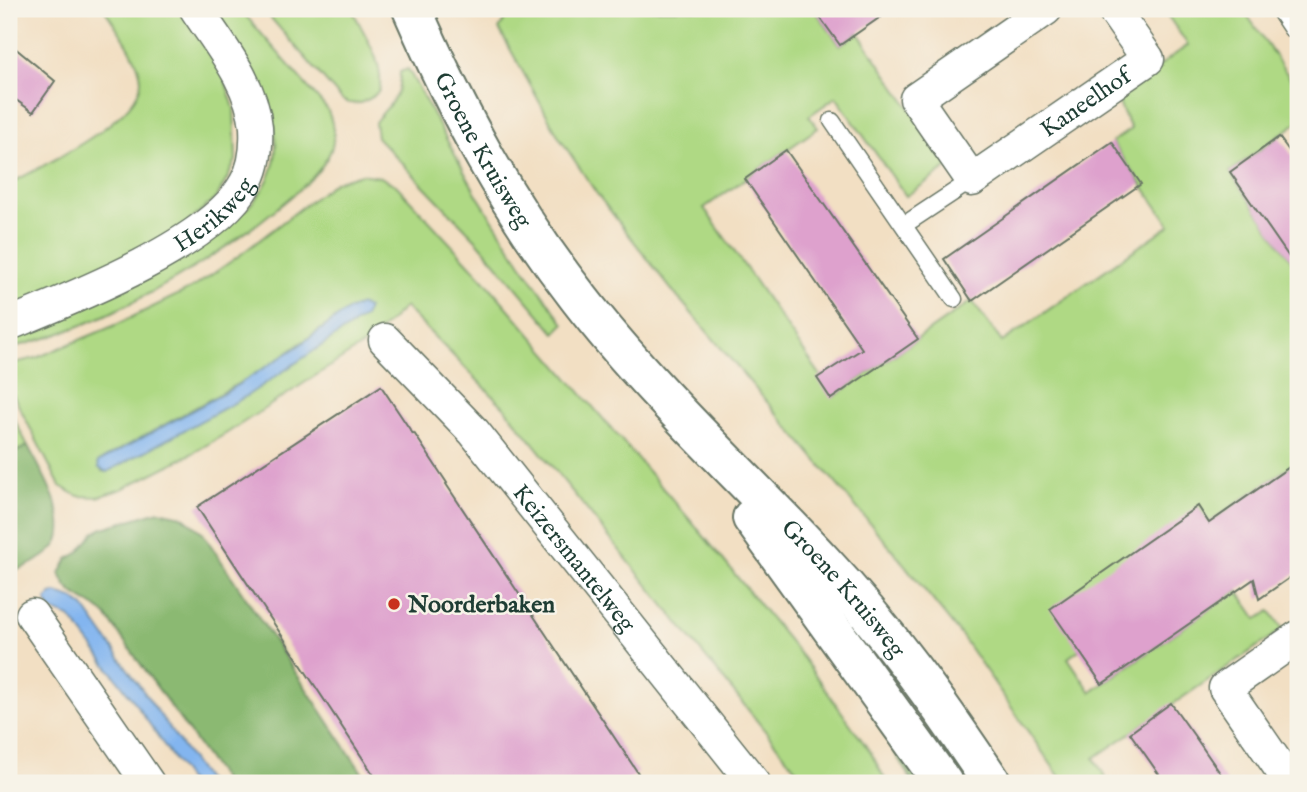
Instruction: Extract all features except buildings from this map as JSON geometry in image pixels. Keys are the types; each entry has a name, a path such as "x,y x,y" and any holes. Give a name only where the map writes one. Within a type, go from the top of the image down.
{"main road":[{"name":"Groene Kruisweg","path":"412,9 467,124 510,202 579,298 675,412 943,783"},
{"name":"Groene Kruisweg","path":"675,412 823,562 855,599 947,714 992,783"}],"street":[{"name":"Herikweg","path":"9,324 125,274 185,239 221,214 246,183 255,156 256,126 248,97 236,71 196,9"},
{"path":"972,180 916,99 1046,9"},
{"name":"Kaneelhof","path":"972,180 1147,59 1113,9"},
{"path":"1288,9 1298,24"},
{"name":"Keizersmantelweg","path":"385,340 474,432 754,783"},
{"path":"32,615 148,783"},
{"path":"1292,780 1225,688 1298,637"}],"lane":[{"path":"832,121 954,299"},
{"name":"Kaneelhof","path":"904,225 972,180"}],"green space":[{"path":"104,9 180,9 224,77 234,108 236,160 216,198 183,227 139,254 9,311 9,184 65,154 108,126 137,95 141,80 140,71 127,43"},
{"path":"205,9 240,9 327,109 334,134 327,159 309,180 281,205 187,272 117,310 45,338 9,348 9,332 245,210 266,184 275,159 275,133 268,107 239,57"},
{"path":"263,9 352,9 376,60 379,91 362,102 342,100"},
{"path":"515,9 814,9 840,45 858,33 950,166 906,196 836,97 809,116 818,128 704,208 835,396 972,301 1002,342 1170,225 1112,142 1131,129 1116,97 1188,45 1163,9 1243,9 1298,90 1298,122 1230,172 1298,270 1298,461 1209,523 1198,507 1079,650 1068,658 1091,692 1237,590 1257,619 1270,611 1283,629 1094,758 1109,783 1064,783 961,635 890,547 671,289 597,194 559,137 499,29"},
{"path":"408,69 477,195 521,264 564,324 555,333 478,242 377,137 375,122 396,95 400,72"},
{"path":"361,174 380,177 396,185 484,280 702,534 803,658 871,753 887,783 807,783 505,408 405,307 369,341 191,454 122,489 98,497 78,496 60,486 9,387 9,364 36,358 118,324 194,287 335,182","holes":["348,310 364,317 245,397 107,472 102,471 98,462 264,369"]},
{"path":"9,409 28,446 9,455"},
{"path":"28,446 52,494 60,522 60,534 56,545 47,554 9,573 9,455"},
{"path":"159,511 182,516 202,532 369,783 225,783 105,614 68,588 60,573 68,559 79,552 94,533"},
{"path":"874,718 920,783 913,783"}],"water":[{"path":"361,305 368,308 364,317 245,397 107,472 99,468 98,462 228,391 297,347 348,310"},
{"path":"51,594 72,598 84,607 208,783 190,783 133,700 70,617 51,610 46,601"}],"place":[{"name":"Noorderbaken","path":"394,604"}]}
